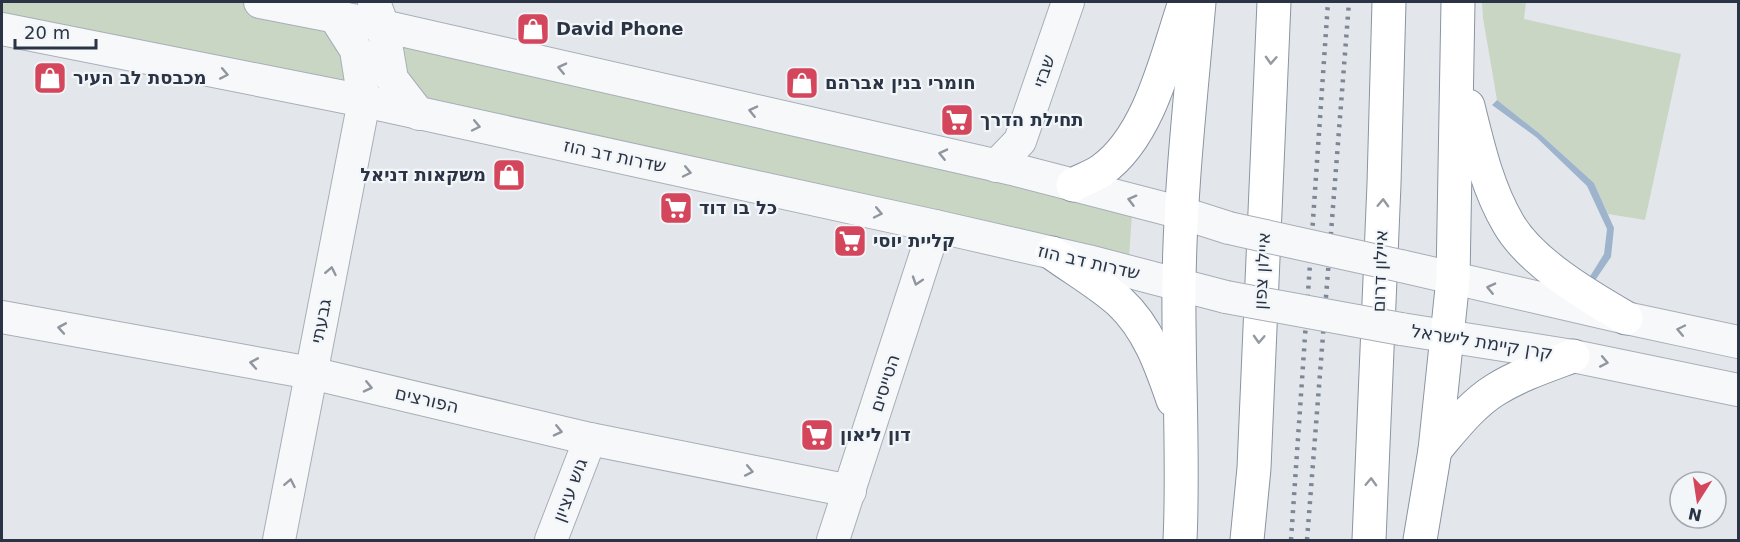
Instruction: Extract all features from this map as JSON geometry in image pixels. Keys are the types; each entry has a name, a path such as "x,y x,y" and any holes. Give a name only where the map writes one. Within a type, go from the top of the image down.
{"highway":[{"path":"1073,185 1102,170 1130,141 1146,116 1185,2"},
{"path":"1180,540 1179,284 1182,213 1199,2"},
{"name":"איילון צפון","path":"1247,540 1254,468 1274,2"},
{"name":"איילון דרום","path":"1369,540 1384,196 1389,2"},
{"path":"1419,540 1435,450 1453,279 1458,2"},
{"path":"1458,67 1486,178 1508,225 1529,248 1569,283 1626,318"},
{"path":"1052,253 1121,303 1145,334 1161,363 1181,426"},
{"path":"1435,450 1465,415 1493,391 1524,374 1573,356"}],"street":[{"path":"260,2 379,14 1035,175 1182,213 1229,228 1738,342"},
{"name":"שבזי","path":"996,166 1020,141 1068,2"},
{"path":"345,9 356,50 364,100"},
{"path":"379,14 392,79 419,114"},
{"name":"שדרות דב הוז","path":"2,29 364,100 419,114 935,226 1226,297"},
{"name":"גבעתי","path":"279,540 364,100"},
{"path":"1020,141 1035,175"},
{"name":"הטייסים","path":"833,540 935,226"},
{"name":"קרן קיימת לישראל","path":"1226,297 1446,337 1573,356 1738,390"},
{"name":"הפורצים","path":"2,317 311,373 590,439 850,491"},
{"name":"גוש עציון","path":"551,540 590,439"}],"green space":[{"path":"2,2 260,2 335,17 364,101 2,29"},
{"path":"1482,2 1526,2 1524,19 1681,54 1645,220 1608,214 1594,183 1540,134 1497,100"},
{"path":"383,26 1133,200 1128,271 419,114"}],"water":[{"path":"1497,100 1540,134 1594,183 1614,228 1611,257 1594,282 1589,278 1604,254 1607,229 1587,186 1536,137 1492,105"}],"railway":[{"path":"1291,540 1328,2"},
{"path":"1307,540 1349,2"}],"place":[{"name":"David Phone","path":"533,29"},
{"name":"מכבסת לב העיר","path":"50,78"},
{"name":"חומרי בנין אברהם","path":"802,83"},
{"name":"תחילת הדרך","path":"957,120"},
{"name":"משקאות דניאל","path":"509,175"},
{"name":"כל בו דוד","path":"676,208"},
{"name":"קליית יוסי","path":"850,241"},
{"name":"דון ליאון","path":"817,435"}]}
